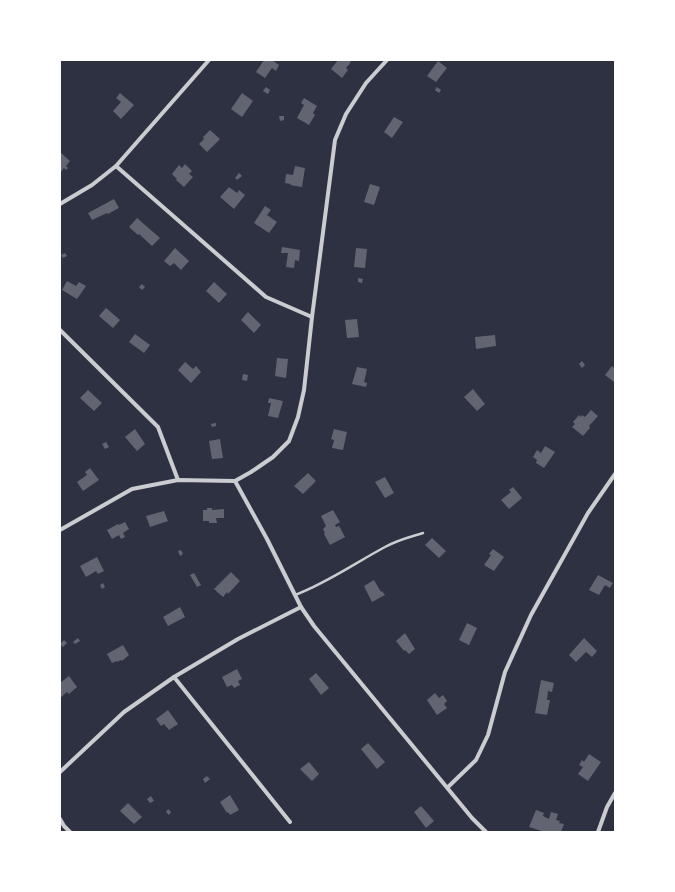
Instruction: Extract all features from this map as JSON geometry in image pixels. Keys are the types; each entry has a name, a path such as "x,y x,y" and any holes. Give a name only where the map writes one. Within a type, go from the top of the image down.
{"street":[{"path":"60,204 92,185 116,166 209,60"},
{"path":"60,530 132,489 178,480 235,481 273,457 289,441 298,417 304,390 335,140 346,114 366,83 387,60"},
{"path":"116,166 266,297 312,317"},
{"path":"60,330 158,427 178,480"},
{"path":"448,787 476,760 488,735 504,672 531,615 588,513 615,474"},
{"path":"235,481 301,607 314,626 472,818 486,832"},
{"path":"60,772 124,712 174,677 238,639 301,607"},
{"path":"174,677 290,822"},
{"path":"598,832 607,807 615,793"},
{"path":"60,819 70,832"}],"lane":[{"path":"295,595 313,588 385,546 423,533"}],"building":[{"path":"264,60 272,60 279,65 276,71 272,68 265,78 256,72"},
{"path":"338,60 349,60 351,62 346,68 348,70 342,78 331,69"},
{"path":"438,61 447,68 436,82 427,76"},
{"path":"266,87 270,90 268,94 263,91"},
{"path":"437,87 441,90 439,93 435,90"},
{"path":"120,93 134,105 121,119 113,111 121,102 116,98"},
{"path":"242,93 253,101 242,117 231,109"},
{"path":"304,98 317,106 313,113 315,115 309,125 297,118 304,105 301,103"},
{"path":"279,116 284,116 284,120 280,121"},
{"path":"394,117 403,122 392,138 384,132"},
{"path":"210,130 220,139 207,152 199,144"},
{"path":"60,152 70,161 66,166 68,168 66,170 64,168 60,173"},
{"path":"185,164 192,171 189,174 193,177 184,187 172,174 179,165 182,168"},
{"path":"295,166 305,168 302,187 285,183 286,174 293,175"},
{"path":"239,173 242,176 237,180 235,178"},
{"path":"370,184 380,187 374,205 364,202"},
{"path":"229,187 237,193 239,190 245,195 234,209 220,197"},
{"path":"114,199 119,208 92,220 88,213"},
{"path":"265,206 271,210 267,215 277,222 269,233 254,223"},
{"path":"137,218 160,238 152,246 129,227"},
{"path":"282,247 300,250 299,261 295,260 294,268 286,267 288,253 281,253"},
{"path":"175,248 189,261 181,270 174,263 170,266 164,261"},
{"path":"356,248 367,249 365,268 354,267"},
{"path":"65,253 67,256 63,258 61,255"},
{"path":"358,278 363,279 362,283 358,282"},
{"path":"67,281 76,286 79,282 86,286 77,299 62,290"},
{"path":"214,282 227,294 219,303 206,291"},
{"path":"142,284 145,287 142,290 139,287"},
{"path":"106,308 120,320 113,328 99,316"},
{"path":"248,312 261,325 254,333 241,320"},
{"path":"357,319 359,337 347,338 345,320"},
{"path":"135,334 150,345 144,353 129,342"},
{"path":"495,335 496,346 476,349 475,337"},
{"path":"277,358 288,359 286,378 275,376"},
{"path":"582,361 585,365 582,368 579,364"},
{"path":"185,362 193,369 196,366 201,372 191,383 178,370"},
{"path":"612,366 615,369 614,382 605,375"},
{"path":"357,367 367,369 364,382 367,383 366,387 352,384"},
{"path":"243,374 248,375 247,381 242,380"},
{"path":"473,389 485,404 477,411 464,397"},
{"path":"88,390 102,403 94,411 80,398"},
{"path":"269,398 283,401 278,418 268,416 271,403 268,403"},
{"path":"591,410 598,416 583,436 572,427 575,424 573,422 579,415 581,417 582,415 585,417"},
{"path":"216,423 216,426 212,427 211,424"},
{"path":"135,429 145,444 137,451 125,437"},
{"path":"334,429 347,432 343,450 332,448 334,440 331,439"},
{"path":"220,439 223,458 212,459 209,441"},
{"path":"106,442 109,447 105,449 102,444"},
{"path":"545,446 555,452 544,468 536,463 537,460 533,457 537,450 541,453"},
{"path":"90,468 99,480 83,491 77,482 87,475 85,472"},
{"path":"308,473 316,481 303,494 294,486"},
{"path":"385,477 394,493 385,498 375,482"},
{"path":"513,487 522,498 509,509 501,500 511,492 509,490"},
{"path":"207,508 212,508 212,510 224,509 224,518 216,518 217,523 203,521 203,510 207,510"},
{"path":"333,510 340,522 335,525 336,527 339,526 345,537 330,545 324,534 323,529 326,526 321,516"},
{"path":"164,511 168,521 150,527 146,516"},
{"path":"125,522 129,529 123,533 125,537 121,539 119,535 112,539 107,530"},
{"path":"432,538 446,551 439,558 425,545"},
{"path":"493,549 504,557 494,571 484,565"},
{"path":"181,550 183,554 180,556 178,551"},
{"path":"97,557 104,571 98,574 96,571 86,577 80,566"},
{"path":"231,572 240,581 228,594 227,592 223,597 214,589"},
{"path":"194,573 201,585 197,587 190,575"},
{"path":"598,575 613,583 610,588 605,585 599,595 589,590"},
{"path":"374,580 381,592 382,591 385,595 372,602 364,586"},
{"path":"103,583 105,587 102,589 100,585"},
{"path":"180,607 185,617 168,626 163,617"},
{"path":"467,623 477,628 469,645 459,640"},
{"path":"405,633 415,649 409,654 405,650 404,651 396,641"},
{"path":"78,638 80,641 75,644 73,642"},
{"path":"584,638 597,651 592,657 586,652 576,662 569,655"},
{"path":"64,640 67,643 63,647 60,644"},
{"path":"123,645 129,655 122,661 112,663 107,654"},
{"path":"237,669 242,679 238,681 240,685 234,688 232,685 227,687 222,677"},
{"path":"316,673 329,688 321,695 309,679"},
{"path":"69,676 77,687 69,694 67,692 60,698 60,683"},
{"path":"541,680 554,683 552,692 548,691 547,700 550,700 547,715 535,713"},
{"path":"435,693 439,698 443,695 447,701 444,704 447,708 437,715 427,700"},
{"path":"168,710 178,724 169,730 164,724 161,726 156,719"},
{"path":"368,743 385,762 377,769 361,749"},
{"path":"589,754 601,762 588,781 578,774 583,767 579,765 582,760 584,762"},
{"path":"309,762 319,774 312,781 300,769"},
{"path":"207,776 210,779 205,783 203,779"},
{"path":"230,795 239,810 230,815 220,802"},
{"path":"151,796 154,801 150,803 147,799"},
{"path":"128,803 142,817 134,824 120,811"},
{"path":"421,806 434,821 426,828 414,812"},
{"path":"168,809 171,812 169,815 166,812"},
{"path":"536,810 544,813 543,816 549,819 551,812 558,814 556,820 560,821 559,823 564,824 561,832 545,832 529,827"}]}
